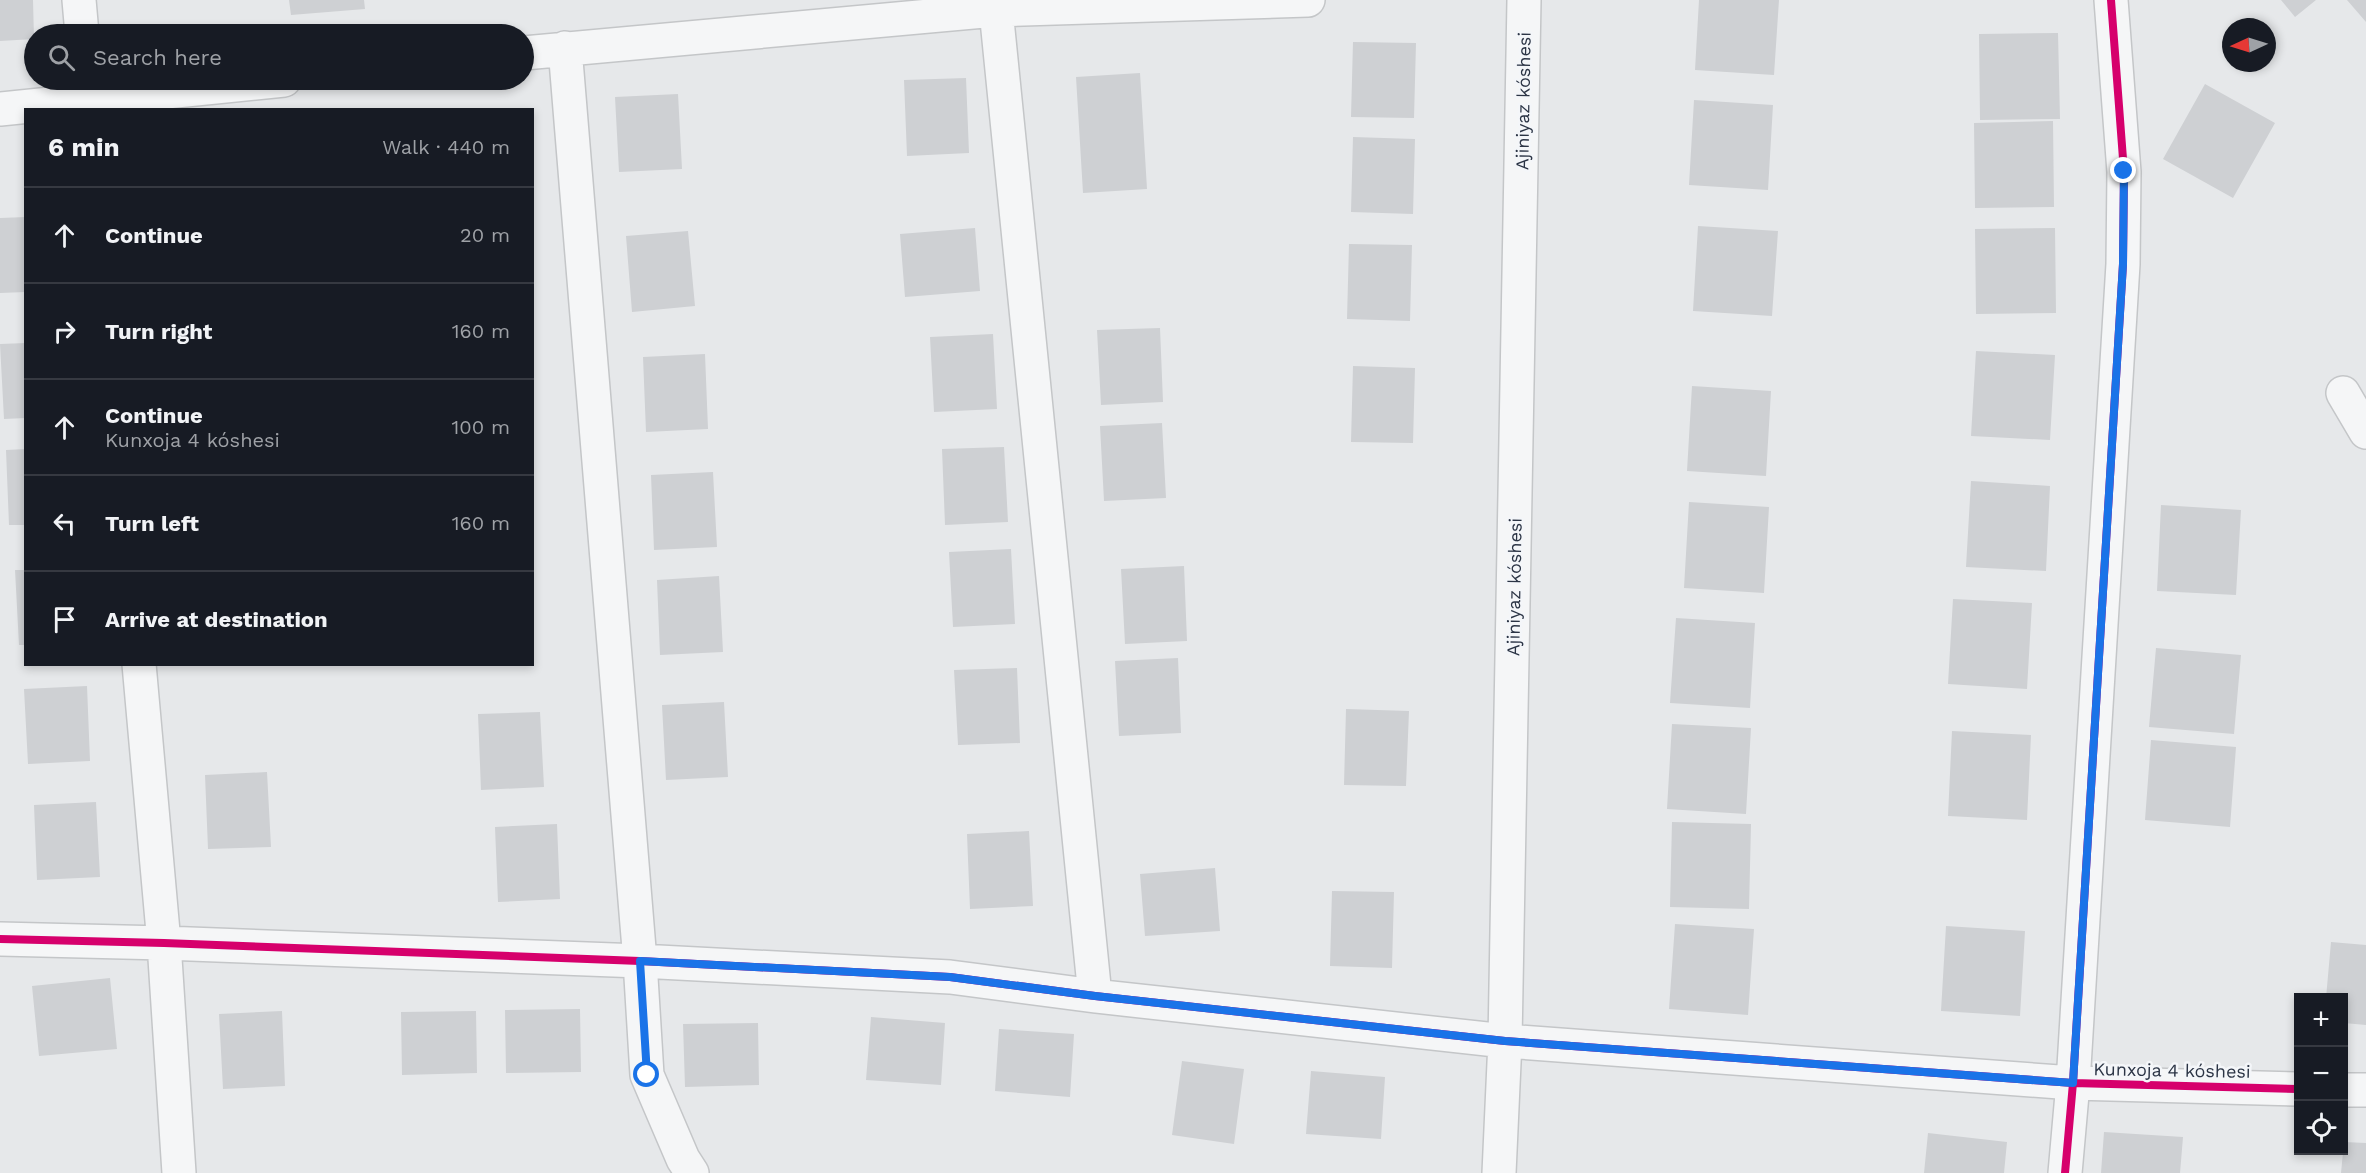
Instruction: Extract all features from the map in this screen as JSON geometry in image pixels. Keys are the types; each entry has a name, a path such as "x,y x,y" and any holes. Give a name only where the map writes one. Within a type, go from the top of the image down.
{"street":[{"path":"79,0 81,24"},
{"path":"534,52 995,5 1308,0"},
{"name":"Ajiniyaz kóshesi","path":"1499,1173 1505,1041 1524,0"},
{"path":"2065,1173 2073,1083 2123,264 2124,171 2111,0"},
{"path":"995,5 1095,996"},
{"path":"565,48 640,961 647,1075 683,1159 692,1173"},
{"path":"0,109 87,97 168,90"},
{"path":"2343,393 2366,432"},
{"path":"139,666 164,942 179,1173"},
{"name":"Kunxoja 4 kóshesi","path":"0,939 164,942 640,961 950,977 1095,996 1505,1041 2073,1083 2294,1089"},
{"path":"2348,1090 2366,1090"}],"building":[{"path":"0,0 33,0 34,24 24,24 24,40 0,41"},
{"path":"289,0 364,0 365,9 291,15"},
{"path":"1699,0 1779,0 1774,75 1695,70"},
{"path":"2281,0 2316,0 2295,17"},
{"path":"2347,0 2366,0 2366,22"},
{"path":"2058,33 2060,119 1980,120 1979,34"},
{"path":"1353,42 1416,43 1414,118 1351,117"},
{"path":"1140,73 1147,189 1083,193 1076,77"},
{"path":"966,78 969,153 907,156 904,80"},
{"path":"2205,84 2275,123 2233,198 2163,159"},
{"path":"678,94 682,169 619,172 615,97"},
{"path":"1694,100 1773,105 1768,190 1689,185"},
{"path":"2053,121 2054,207 1975,208 1974,123"},
{"path":"1353,137 1415,139 1413,214 1351,212"},
{"path":"24,217 24,292 0,293 0,218"},
{"path":"1698,226 1778,231 1772,316 1693,311"},
{"path":"975,228 980,291 905,297 900,234"},
{"path":"2055,228 2056,313 1976,314 1975,229"},
{"path":"688,231 695,306 632,312 626,236"},
{"path":"1349,244 1412,245 1410,321 1347,319"},
{"path":"1160,328 1163,402 1101,405 1097,330"},
{"path":"993,334 997,409 934,412 930,337"},
{"path":"24,343 24,418 4,419 0,344"},
{"path":"1976,351 2055,355 2050,440 1971,436"},
{"path":"705,354 708,429 646,432 643,357"},
{"path":"1353,366 1415,368 1413,443 1351,442"},
{"path":"1692,386 1771,391 1766,476 1687,471"},
{"path":"1162,423 1166,498 1104,501 1100,426"},
{"path":"1004,447 1008,522 945,525 942,449"},
{"path":"24,449 24,525 9,525 6,450"},
{"path":"713,472 717,547 654,550 651,475"},
{"path":"1971,481 2050,486 2046,571 1966,567"},
{"path":"1689,502 1769,507 1764,593 1684,588"},
{"path":"2161,505 2241,510 2236,595 2157,591"},
{"path":"1011,549 1015,624 953,627 949,552"},
{"path":"1184,566 1187,641 1125,644 1121,569"},
{"path":"15,570 24,570 24,645 19,645"},
{"path":"719,576 723,652 660,655 657,580"},
{"path":"1953,599 2032,603 2027,689 1948,684"},
{"path":"1676,618 1755,623 1750,708 1670,703"},
{"path":"2156,648 2241,655 2234,734 2149,727"},
{"path":"1178,658 1181,733 1119,736 1115,661"},
{"path":"1017,668 1020,743 958,745 954,670"},
{"path":"87,686 90,761 28,764 24,689"},
{"path":"724,702 728,777 666,780 662,705"},
{"path":"1346,709 1409,711 1406,786 1344,785"},
{"path":"540,712 544,787 481,790 478,714"},
{"path":"1672,724 1751,728 1746,814 1667,809"},
{"path":"1952,731 2031,735 2027,820 1948,816"},
{"path":"2151,740 2236,747 2230,827 2145,820"},
{"path":"267,772 271,847 208,849 205,775"},
{"path":"96,802 100,877 37,880 34,805"},
{"path":"1672,822 1751,824 1749,909 1670,907"},
{"path":"557,824 560,899 498,902 495,827"},
{"path":"1029,831 1033,906 970,909 967,834"},
{"path":"1215,868 1220,931 1145,936 1140,874"},
{"path":"1332,891 1394,892 1392,968 1330,966"},
{"path":"1675,924 1754,929 1748,1015 1669,1009"},
{"path":"1946,926 2025,931 2020,1016 1941,1011"},
{"path":"2331,942 2366,945 2366,1025 2348,1023 2348,993 2326,993"},
{"path":"110,978 117,1049 39,1056 32,986"},
{"path":"580,1009 581,1072 506,1073 505,1010"},
{"path":"282,1011 285,1086 223,1089 219,1014"},
{"path":"476,1011 477,1073 402,1075 401,1012"},
{"path":"871,1017 945,1023 941,1085 866,1080"},
{"path":"758,1023 759,1085 685,1087 683,1024"},
{"path":"999,1029 1074,1034 1070,1097 995,1091"},
{"path":"1182,1061 1244,1069 1234,1144 1172,1135"},
{"path":"1311,1071 1385,1077 1381,1139 1306,1134"},
{"path":"2104,1132 2183,1137 2180,1173 2101,1173"},
{"path":"1928,1133 2007,1142 2004,1173 1924,1173"},
{"path":"2348,1142 2366,1143 2366,1173 2341,1173 2343,1155 2348,1155"}],"cycle path":[{"path":"2065,1173 2073,1083 2123,264 2124,172 2111,0"},
{"path":"0,939 640,961 950,977 1095,996 1505,1041 2073,1083 2294,1089"}],"route":[{"path":"647,1075 640,961 950,977 1095,996 1505,1041 2073,1083 2123,264 2124,171"}]}
